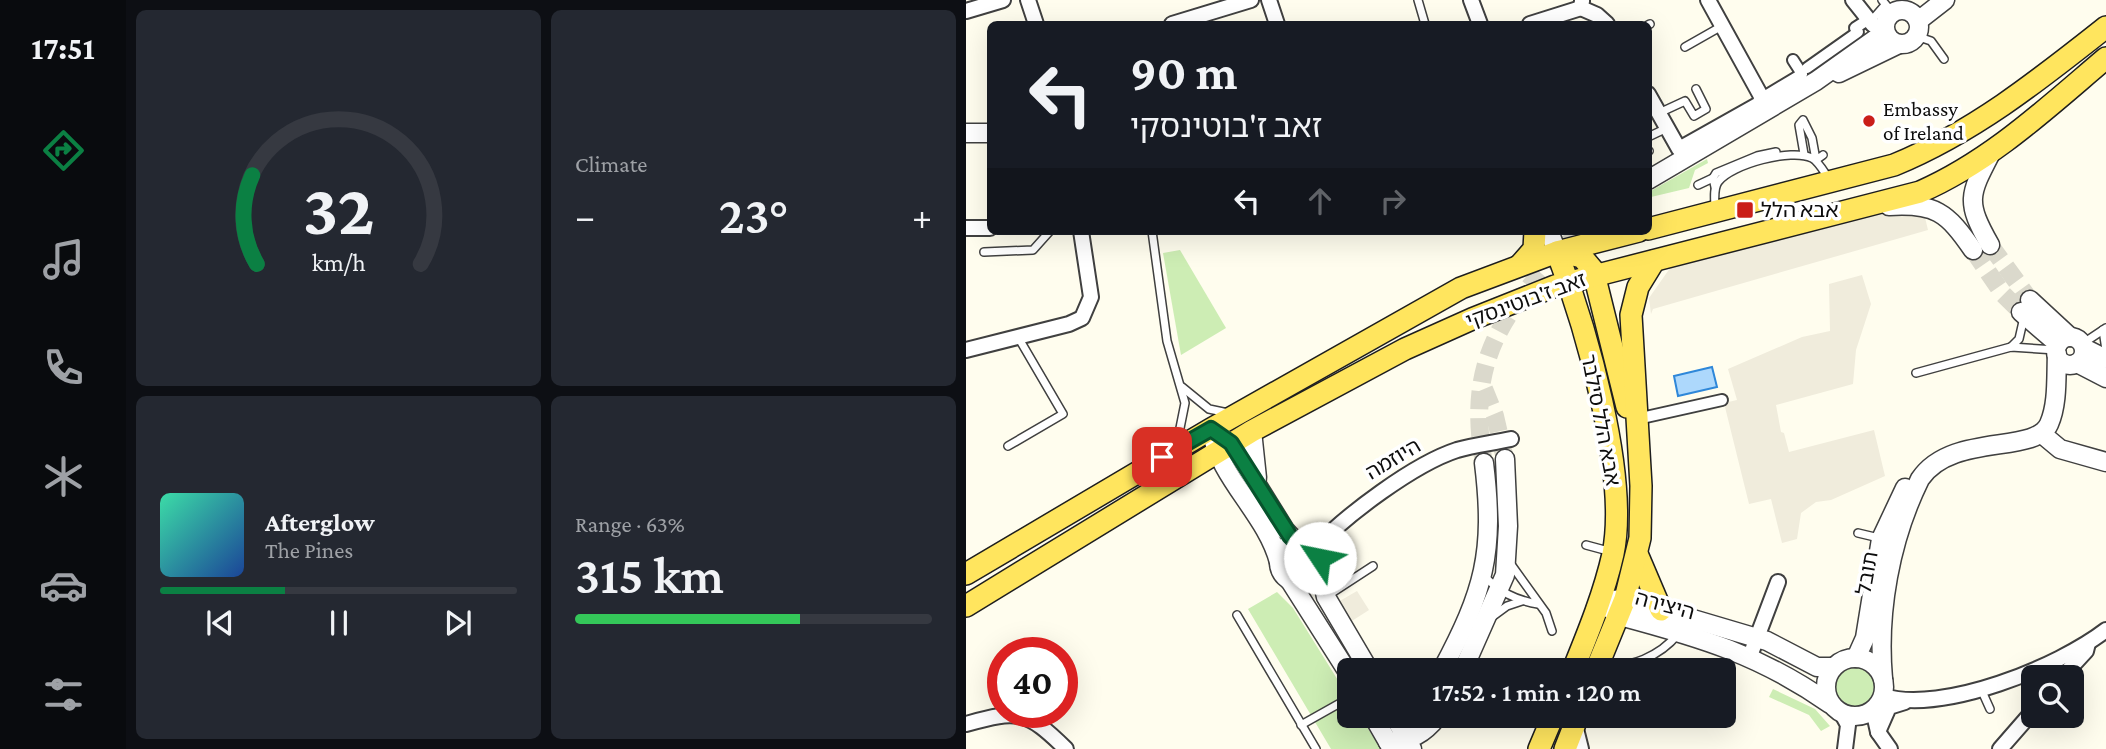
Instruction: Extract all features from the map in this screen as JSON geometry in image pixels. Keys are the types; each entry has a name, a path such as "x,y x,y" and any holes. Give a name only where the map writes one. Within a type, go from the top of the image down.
{"main road":[{"name":"זאב ז'בוטינסקי","path":"1652,228 1716,214 1894,165 1955,136 2043,78 2105,27"},
{"name":"זאב ז'בוטינסקי","path":"966,606 1252,431 1405,349 1472,318 1595,275 1911,195 1944,181 1992,151 2106,58"},
{"path":"1520,265 1534,249 1535,235"},
{"name":"זאב ז'בוטינסקי","path":"966,574 1176,449 1461,288 1558,252 1624,235"},
{"name":"אבא הלל סילבר","path":"1558,252 1592,367 1616,490 1613,553 1577,658"},
{"path":"1558,252 1582,257 1595,275 1639,449"},
{"name":"אבא הלל סילבר","path":"1601,658 1623,608 1638,556 1642,517 1631,315 1638,287 1654,261"},
{"path":"1638,556 1661,610"},
{"path":"1539,749 1548,728"},
{"path":"1565,749 1574,728"}],"street":[{"path":"966,11 1003,0"},
{"path":"1028,0 1035,21"},
{"path":"1182,21 1251,0"},
{"path":"1269,0 1275,21"},
{"path":"1471,0 1479,21"},
{"path":"1708,0 1762,98"},
{"path":"1853,0 1879,28 1909,43 1917,18 1945,0"},
{"path":"1538,21 1582,4 1604,21"},
{"path":"1652,177 1812,75 1879,28 1885,21 1886,6 1917,18"},
{"path":"1652,101 1679,149 1750,111 1762,98 1802,74 1793,60"},
{"path":"966,133 987,133"},
{"path":"1868,207 1931,207 1952,221 1981,248 1971,199 1992,151"},
{"path":"966,228 987,228"},
{"path":"966,350 1069,324 1082,318 1091,298 1082,235"},
{"path":"1551,235 1558,252"},
{"path":"2025,309 2070,351 2106,378"},
{"path":"2070,351 2106,359"},
{"path":"2070,351 2055,393 2048,426 2042,434 2060,449 2106,462"},
{"path":"1637,419 1722,400"},
{"path":"1211,429 1271,541 1282,573 1290,581 1339,658"},
{"path":"1252,431 1253,460 1261,492"},
{"name":"תובל","path":"1856,658 1865,638 1904,488 1920,480 1929,467 1944,457 1990,443 2036,439 2042,434"},
{"name":"היוזמה","path":"1315,548 1336,525 1362,505 1437,459 1457,450 1511,439"},
{"path":"1223,448 1261,492 1296,542 1315,548 1320,558 1326,597 1362,658"},
{"path":"1469,658 1502,583 1507,555 1505,459"},
{"path":"1447,658 1484,576 1490,526 1484,463"},
{"path":"1279,562 1282,551 1296,542"},
{"name":"תובל","path":"1880,695 1888,542"},
{"path":"1290,581 1308,582 1320,569"},
{"path":"1750,656 1778,582"},
{"name":"היצירה","path":"1599,600 1679,632 1750,656 1836,709"},
{"name":"היצירה","path":"1623,608 1661,610 1757,637 1817,667 1833,667"},
{"path":"1880,695 1907,701 1930,701 1980,688 2024,675 2088,643 2106,630"},
{"path":"2073,665 2086,651 2088,643"},
{"path":"1845,749 1849,730 1825,688 1833,667 1856,658 1873,664 1880,695 1878,732 1890,749"},
{"path":"1836,709 1858,717 1880,695"},
{"path":"1878,732 1889,707 1907,701"},
{"path":"966,724 998,715 1018,715 1039,723 1066,749"},
{"path":"2000,749 2021,725"},
{"path":"1384,728 1400,745 1424,728"},
{"path":"1426,749 1433,728"},
{"path":"1578,728 1581,749"}],"lane":[{"path":"1418,0 1424,21"},
{"path":"1917,18 1944,59"},
{"path":"1685,47 1722,26"},
{"path":"1659,113 1685,101 1694,116 1706,109 1696,89"},
{"path":"1806,155 1799,125 1803,120 1832,182"},
{"path":"1652,135 1668,128"},
{"path":"1698,185 1713,178 1716,173 1765,154 1792,151 1819,158"},
{"path":"1715,188 1726,175 1759,161 1782,155 1806,155"},
{"path":"1713,178 1716,214"},
{"path":"984,252 1033,250 1046,235"},
{"path":"1153,235 1167,341 1181,387 1184,415 1176,449"},
{"path":"2011,347 2019,339 2025,309"},
{"path":"1916,373 2011,347 2070,351 2104,329 2106,350"},
{"path":"1008,446 1063,414 1018,337"},
{"path":"1181,387 1209,409 1237,414"},
{"path":"1858,533 1888,542"},
{"path":"1586,545 1613,553"},
{"path":"1507,555 1524,586 1550,622 1552,631"},
{"path":"1326,597 1373,566"},
{"path":"1484,576 1502,583 1524,586"},
{"path":"1484,576 1502,583 1522,601"},
{"path":"1486,621 1507,606 1522,601 1539,604"},
{"path":"1237,615 1315,749"},
{"path":"1645,658 1670,643 1679,632"},
{"path":"1980,688 1990,709"},
{"path":"1301,725 1337,705"}],"green space":[{"path":"1707,159 1708,163 1695,170 1689,188 1652,197 1652,190"},
{"path":"1180,250 1226,328 1181,355 1163,253"},
{"path":"1277,592 1293,608 1337,679 1337,728 1368,728 1381,749 1331,749 1248,609"},
{"path":"1855,667 1870,673 1876,688 1870,703 1855,709 1840,703 1834,688 1840,673"},
{"path":"1773,689 1815,709 1830,726 1821,731 1809,715 1769,697"}],"shaded area":[{"path":"1922,205 1928,230 1653,309 1651,314 1649,298 1680,254 1789,226"},
{"path":"1862,275 1871,304 1856,350 1853,384 1776,405 1781,432 1784,433 1789,452 1874,430 1885,476 1831,500 1816,502 1801,513 1797,539 1782,543 1771,499 1749,504 1724,403 1737,400 1728,369 1802,337 1830,331 1829,284"},
{"path":"1357,591 1369,610 1344,626 1331,606"}],"water":[{"path":"1712,367 1717,387 1678,396 1674,376"}],"tunnel":[{"path":"1484,463 1479,425 1481,391 1487,361 1513,308 1576,235"},
{"path":"1990,245 2030,300"},
{"path":"1973,250 2003,294 2021,312"},
{"path":"1484,389 1495,416 1505,459"}],"place":[{"name":"Embassy of Ireland","path":"1869,121"},
{"name":"אבא הלל","path":"1745,210"}],"route":[{"path":"1162,457 1211,429 1231,443 1290,536 1296,542 1310,544 1320,558"}]}
